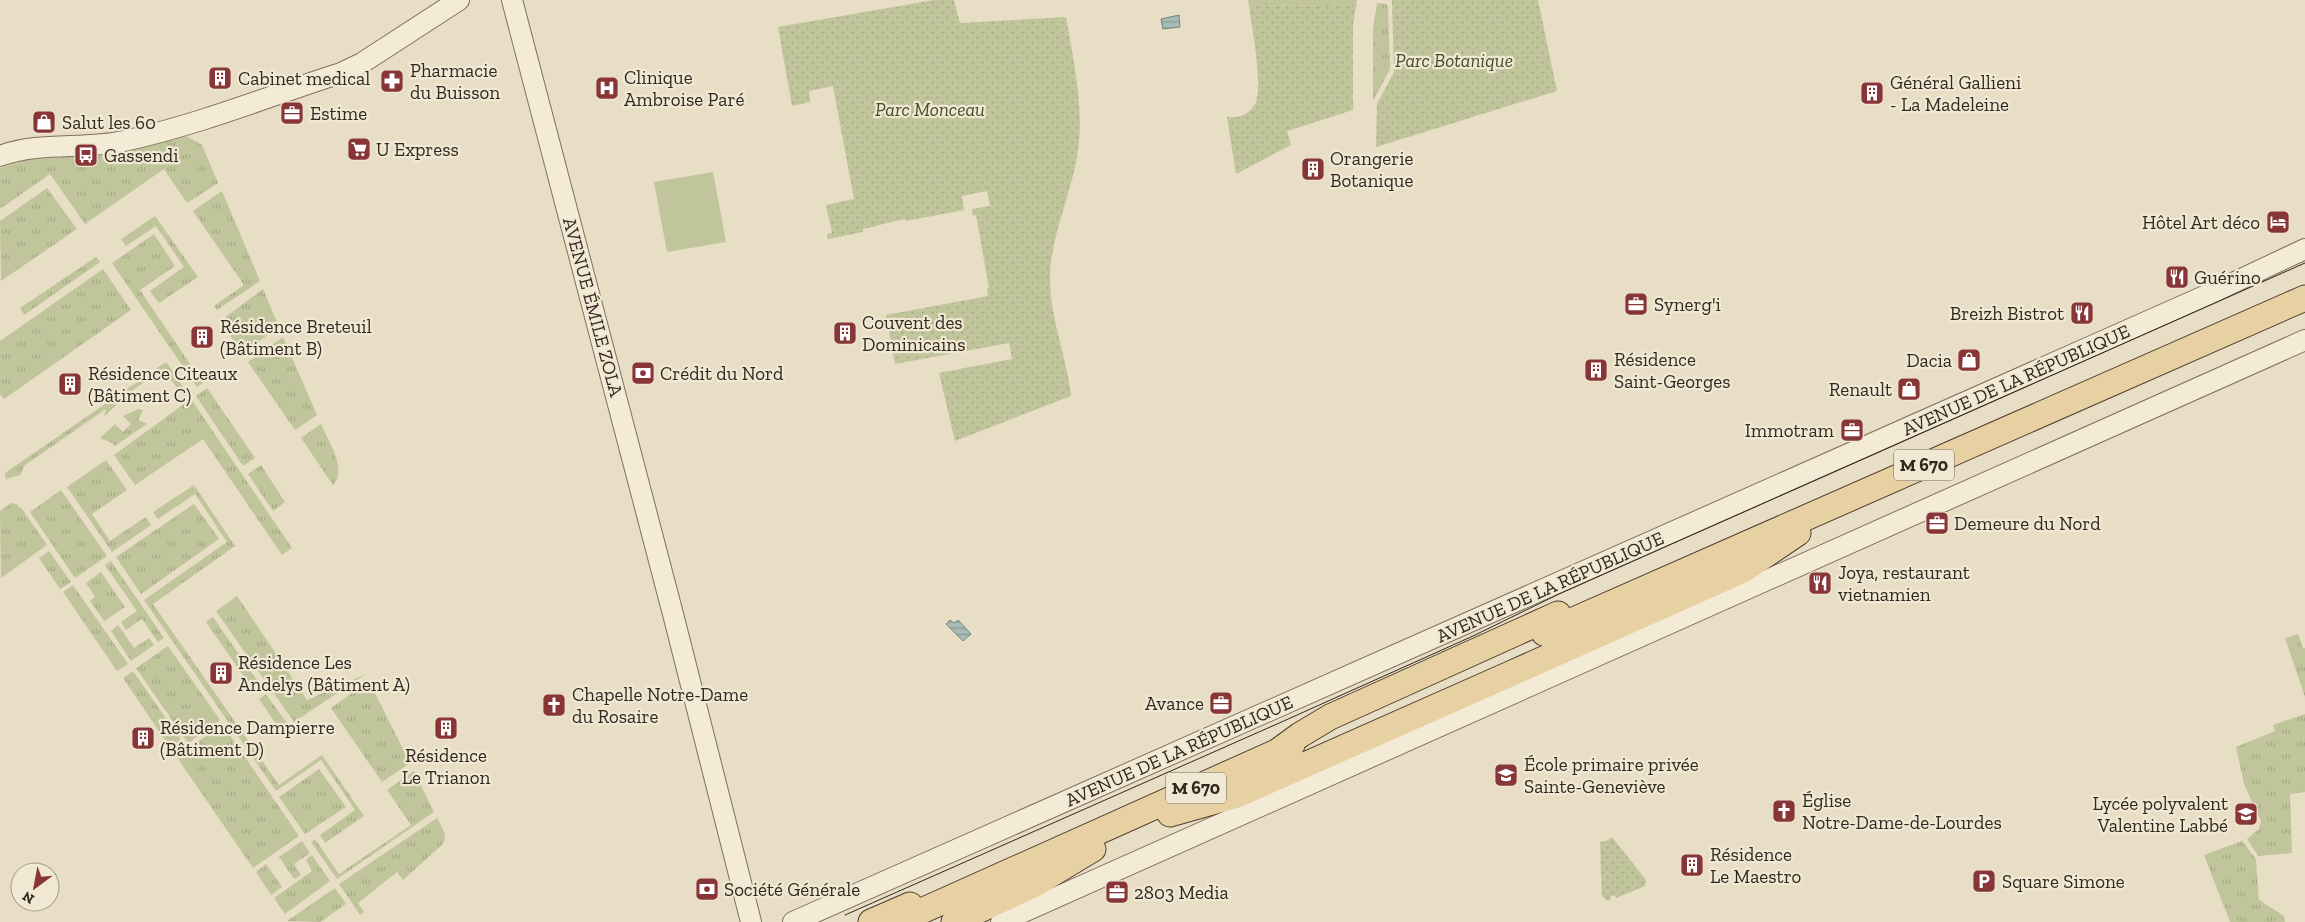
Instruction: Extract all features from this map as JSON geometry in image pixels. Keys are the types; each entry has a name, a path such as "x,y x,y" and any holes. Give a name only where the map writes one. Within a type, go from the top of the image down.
{"main road":[{"path":"1943,457 1988,427 2305,282"},
{"name":"M 670","path":"2305,298 1879,485 1548,638 2143,387 2305,314"},
{"path":"1278,751 1300,734 1330,717 1537,623 1833,494 1852,488 1879,485"},
{"path":"871,922 1046,845 1160,812 1237,795 1743,570 1798,533"},
{"name":"M 670","path":"897,922 1160,812 1498,660 1278,751 1160,812 1093,849 930,922"},
{"path":"954,922 1035,884 1093,849"}],"street":[{"path":"0,156 28,148 106,144 126,141 202,119 341,73 362,63 459,0"},
{"name":"AVENUE ÉMILE ZOLA","path":"512,0 673,614 751,922"},
{"name":"AVENUE DE LA RÉPUBLIQUE","path":"793,922 1217,733 1384,661 1479,617 1674,533 2218,290 2305,248"},
{"path":"1001,922 2305,340"}],"green space":[{"name":"Parc Monceau","path":"934,0 954,0 960,23 1066,17 1075,69 1080,122 1077,157 1057,231 1050,276 1052,306 1071,396 955,441 939,373 1012,359 1009,343 895,364 886,315 988,296 987,289 989,288 976,215 973,216 972,209 990,206 987,191 962,196 964,210 879,224 863,229 863,232 828,239 827,234 832,233 826,205 854,199 833,86 809,91 810,102 792,106 778,27"},
{"path":"1248,0 1357,0 1356,6 1249,5"},
{"name":"Parc Botanique","path":"1392,0 1538,0 1557,91 1376,147 1377,104 1394,72"},
{"path":"1377,3 1386,4 1388,7 1390,69 1373,101 1373,29"},
{"path":"1249,5 1356,6 1353,25 1353,110 1287,131 1291,145 1236,174 1227,117 1242,116 1254,106 1258,86 1258,72"},
{"path":"186,136 202,145 218,183 187,203 164,169 85,224 50,174 0,209 0,168 29,159 115,155"},
{"path":"713,172 726,242 667,252 654,182"},
{"path":"47,188 77,229 1,281 0,221"},
{"path":"222,191 260,281 217,310 214,306 244,285 193,211"},
{"path":"155,216 198,277 159,303 150,291 184,267 156,226 126,246 121,239"},
{"path":"154,234 175,266 140,290 203,383 197,387 112,263"},
{"path":"96,257 100,262 24,315 20,308"},
{"path":"103,269 131,310 4,399 0,394 0,341"},
{"path":"263,289 279,327 242,353 220,321"},
{"path":"283,337 317,415 295,430 248,362"},
{"path":"166,362 188,394 184,397 163,369 126,395 104,417 106,409 25,465 20,475 6,479 5,473"},
{"path":"207,388 255,458 243,466 196,396"},
{"path":"191,399 292,548 282,555 203,439 135,485 114,455"},
{"path":"138,409 143,410 138,420 147,424 115,446 100,438 115,424 123,432 131,424 123,416"},
{"path":"321,424 338,463 337,478 333,485 301,438"},
{"path":"106,460 127,490 92,514 110,541 146,517 151,525 112,552 67,487"},
{"path":"261,465 285,502 273,511 248,474"},
{"path":"194,485 235,546 153,604 279,785 322,755 364,816 325,843 320,835 355,810 321,760 276,791 144,600 227,542 195,494 158,519 153,512"},
{"path":"61,490 107,556 75,578 30,512"},
{"path":"11,503 16,504 22,509 47,545 1,578 0,511"},
{"path":"194,504 219,539 141,594 116,557"},
{"path":"49,551 71,582 60,589 39,558"},
{"path":"111,561 164,638 158,642 142,619 126,630 121,622 137,611 105,565"},
{"path":"101,572 125,607 104,621 90,601 95,597 86,583"},
{"path":"73,585 128,664 117,671 63,592"},
{"path":"237,596 307,700 366,674 294,722 216,611"},
{"path":"213,617 261,686 254,691 206,622"},
{"path":"118,625 134,648 149,638 154,645 131,661 111,631"},
{"path":"2298,634 2303,648 2305,648 2305,697 2285,638"},
{"path":"168,646 220,720 188,743 136,668"},
{"path":"133,671 184,744 173,752 123,678"},
{"path":"369,681 410,763 382,782 331,708"},
{"path":"266,694 294,733 286,739 259,699"},
{"path":"2305,714 2305,792 2290,794 2292,853 2258,856 2247,839 2259,829 2261,821 2244,784 2236,747 2275,731 2273,725"},
{"path":"223,725 299,836 253,868 176,756"},
{"path":"319,769 346,807 305,834 279,797"},
{"path":"414,771 434,812 337,879 311,842 315,839 339,874 411,825 387,790"},
{"path":"437,818 445,837 443,844 403,880 397,872 358,903 364,912 360,915 339,884"},
{"path":"1612,837 1646,880 1645,886 1616,898 1615,895 1610,897 1611,899 1608,901 1602,896 1600,842"},
{"path":"302,841 310,853 294,864 301,875 294,879 279,857"},
{"path":"2242,841 2256,859 2259,900 2284,916 2285,922 2230,922 2204,855"},
{"path":"312,855 330,881 285,914 274,898 312,871 306,860"},
{"path":"266,864 282,887 271,895 256,872"},
{"path":"335,888 346,904 320,922 287,921"}],"water":[{"path":"1179,15 1180,27 1163,29 1161,19"},
{"path":"950,620 954,623 958,620 971,634 963,641 946,624"}],"tram line":[{"path":"845,915 1473,636 1559,594 2305,263"}],"place":[{"name":"Cabinet medical","path":"220,78"},
{"name":"Pharmacie du Buisson","path":"392,81"},
{"name":"Clinique Ambroise Paré","path":"607,88"},
{"name":"Général Gallieni - La Madeleine","path":"1872,93"},
{"name":"Estime","path":"292,113"},
{"name":"Salut les 60","path":"44,122"},
{"name":"U Express","path":"359,149"},
{"name":"Gassendi","path":"86,155"},
{"name":"Orangerie Botanique","path":"1313,169"},
{"name":"Hôtel Art déco","path":"2278,222"},
{"name":"Guérino","path":"2177,277"},
{"name":"Synerg'i","path":"1636,304"},
{"name":"Breizh Bistrot","path":"2082,313"},
{"name":"Couvent des Dominicains","path":"845,333"},
{"name":"Résidence Breteuil (Bâtiment B)","path":"202,337"},
{"name":"Dacia","path":"1969,360"},
{"name":"Résidence Saint-Georges","path":"1596,370"},
{"name":"Crédit du Nord","path":"643,373"},
{"name":"Résidence Citeaux (Bâtiment C)","path":"70,384"},
{"name":"Renault","path":"1909,389"},
{"name":"Immotram","path":"1852,430"},
{"name":"Demeure du Nord","path":"1937,523"},
{"name":"Joya, restaurant vietnamien","path":"1820,583"},
{"name":"Résidence Les Andelys (Bâtiment A)","path":"221,673"},
{"name":"Avance","path":"1221,703"},
{"name":"Chapelle Notre-Dame du Rosaire","path":"554,705"},
{"name":"Résidence Le Trianon","path":"446,728"},
{"name":"Résidence Dampierre (Bâtiment D)","path":"143,738"},
{"name":"École primaire privée Sainte-Geneviève","path":"1506,775"},
{"name":"Église Notre-Dame-de-Lourdes","path":"1784,811"},
{"name":"Lycée polyvalent Valentine Labbé","path":"2246,814"},
{"name":"Résidence Le Maestro","path":"1692,865"},
{"name":"Square Simone","path":"1984,881"},
{"name":"Société Générale","path":"707,889"},
{"name":"2803 Media","path":"1117,892"}]}
